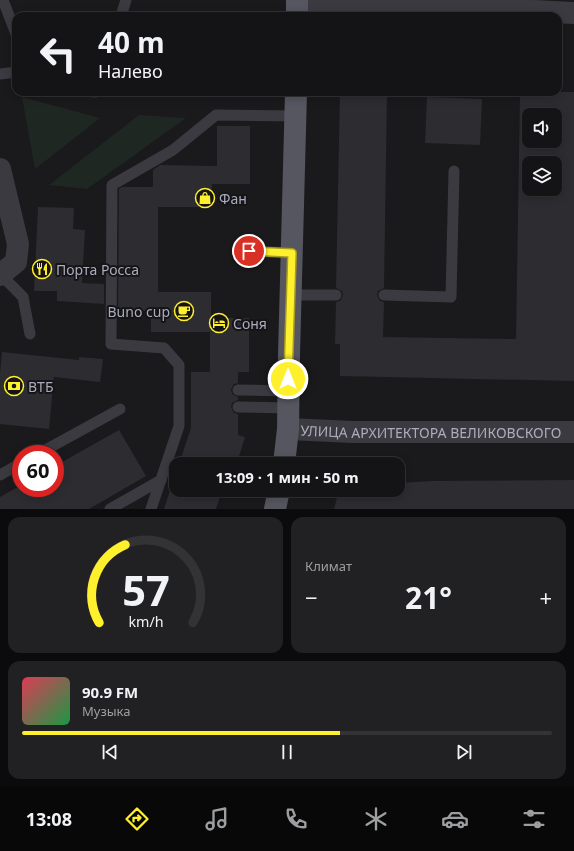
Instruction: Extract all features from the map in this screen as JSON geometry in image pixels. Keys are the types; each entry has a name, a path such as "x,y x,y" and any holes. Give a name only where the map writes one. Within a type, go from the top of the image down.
{"main road":[{"path":"285,457 288,409 296,96"},
{"path":"275,509 278,497"}],"street":[{"path":"297,6 330,1 574,12"},
{"path":"0,169 18,244 16,262 1,275"},
{"name":"УЛИЦА АРХИТЕКТОРА ВЕЛИКОВСКОГО","path":"288,409 353,432 574,432"}],"lane":[{"path":"4,0 12,23"},
{"path":"122,12 126,0"},
{"path":"0,74 12,72"},
{"path":"151,509 185,407 185,390 179,365 164,348 111,344 112,185 173,150 216,115 296,116"},
{"path":"384,295 451,297 454,171"},
{"path":"249,251 292,253"},
{"path":"1,275 23,297 30,334"},
{"path":"290,295 336,296"},
{"path":"238,390 288,409"},
{"path":"238,407 288,409"},
{"path":"55,445 120,410"},
{"path":"0,475 12,468"},
{"path":"110,509 161,480"}],"shaded area":[{"path":"22,97 100,118 35,169"},
{"path":"139,115 186,118 87,189 49,185"}],"building":[{"path":"562,92 574,92 574,381 340,376 340,344 335,344 336,302 340,301 343,295 342,291 336,288 340,96 387,96 384,288 378,291 377,295 380,301 384,302 383,337 516,339 520,96 562,96"},
{"path":"427,97 482,99 480,145 425,143"},
{"path":"217,126 250,126 250,184 212,184 211,207 158,207 158,292 211,292 211,318 249,318 249,372 238,372 238,383 234,384 231,389 232,394 238,397 238,400 232,403 231,407 234,413 238,414 238,435 245,437 239,457 181,457 191,428 191,372 210,372 210,332 151,332 151,311 118,311 119,189 122,187 153,187 153,170 160,165 217,166"},
{"path":"38,207 74,208 73,229 85,230 82,283 104,284 104,304 57,301 57,291 34,291"},
{"path":"2,352 79,360 79,357 103,359 100,382 54,377 49,429 0,424 0,374"},
{"path":"119,430 146,476 89,509 0,509 0,497 12,490 12,497 64,497 64,461"},
{"path":"574,480 574,509 334,509 337,497 405,497 405,483"},
{"path":"169,494 169,497 220,497 216,509 164,509"}],"place":[{"name":"Фан","path":"205,198"},
{"name":"Порта Росса","path":"42,269"},
{"name":"Buno cup","path":"184,311"},
{"name":"Соня","path":"219,323"},
{"name":"ВТБ","path":"14,386"}],"route":[{"path":"249,251 292,253 288,379"}]}
